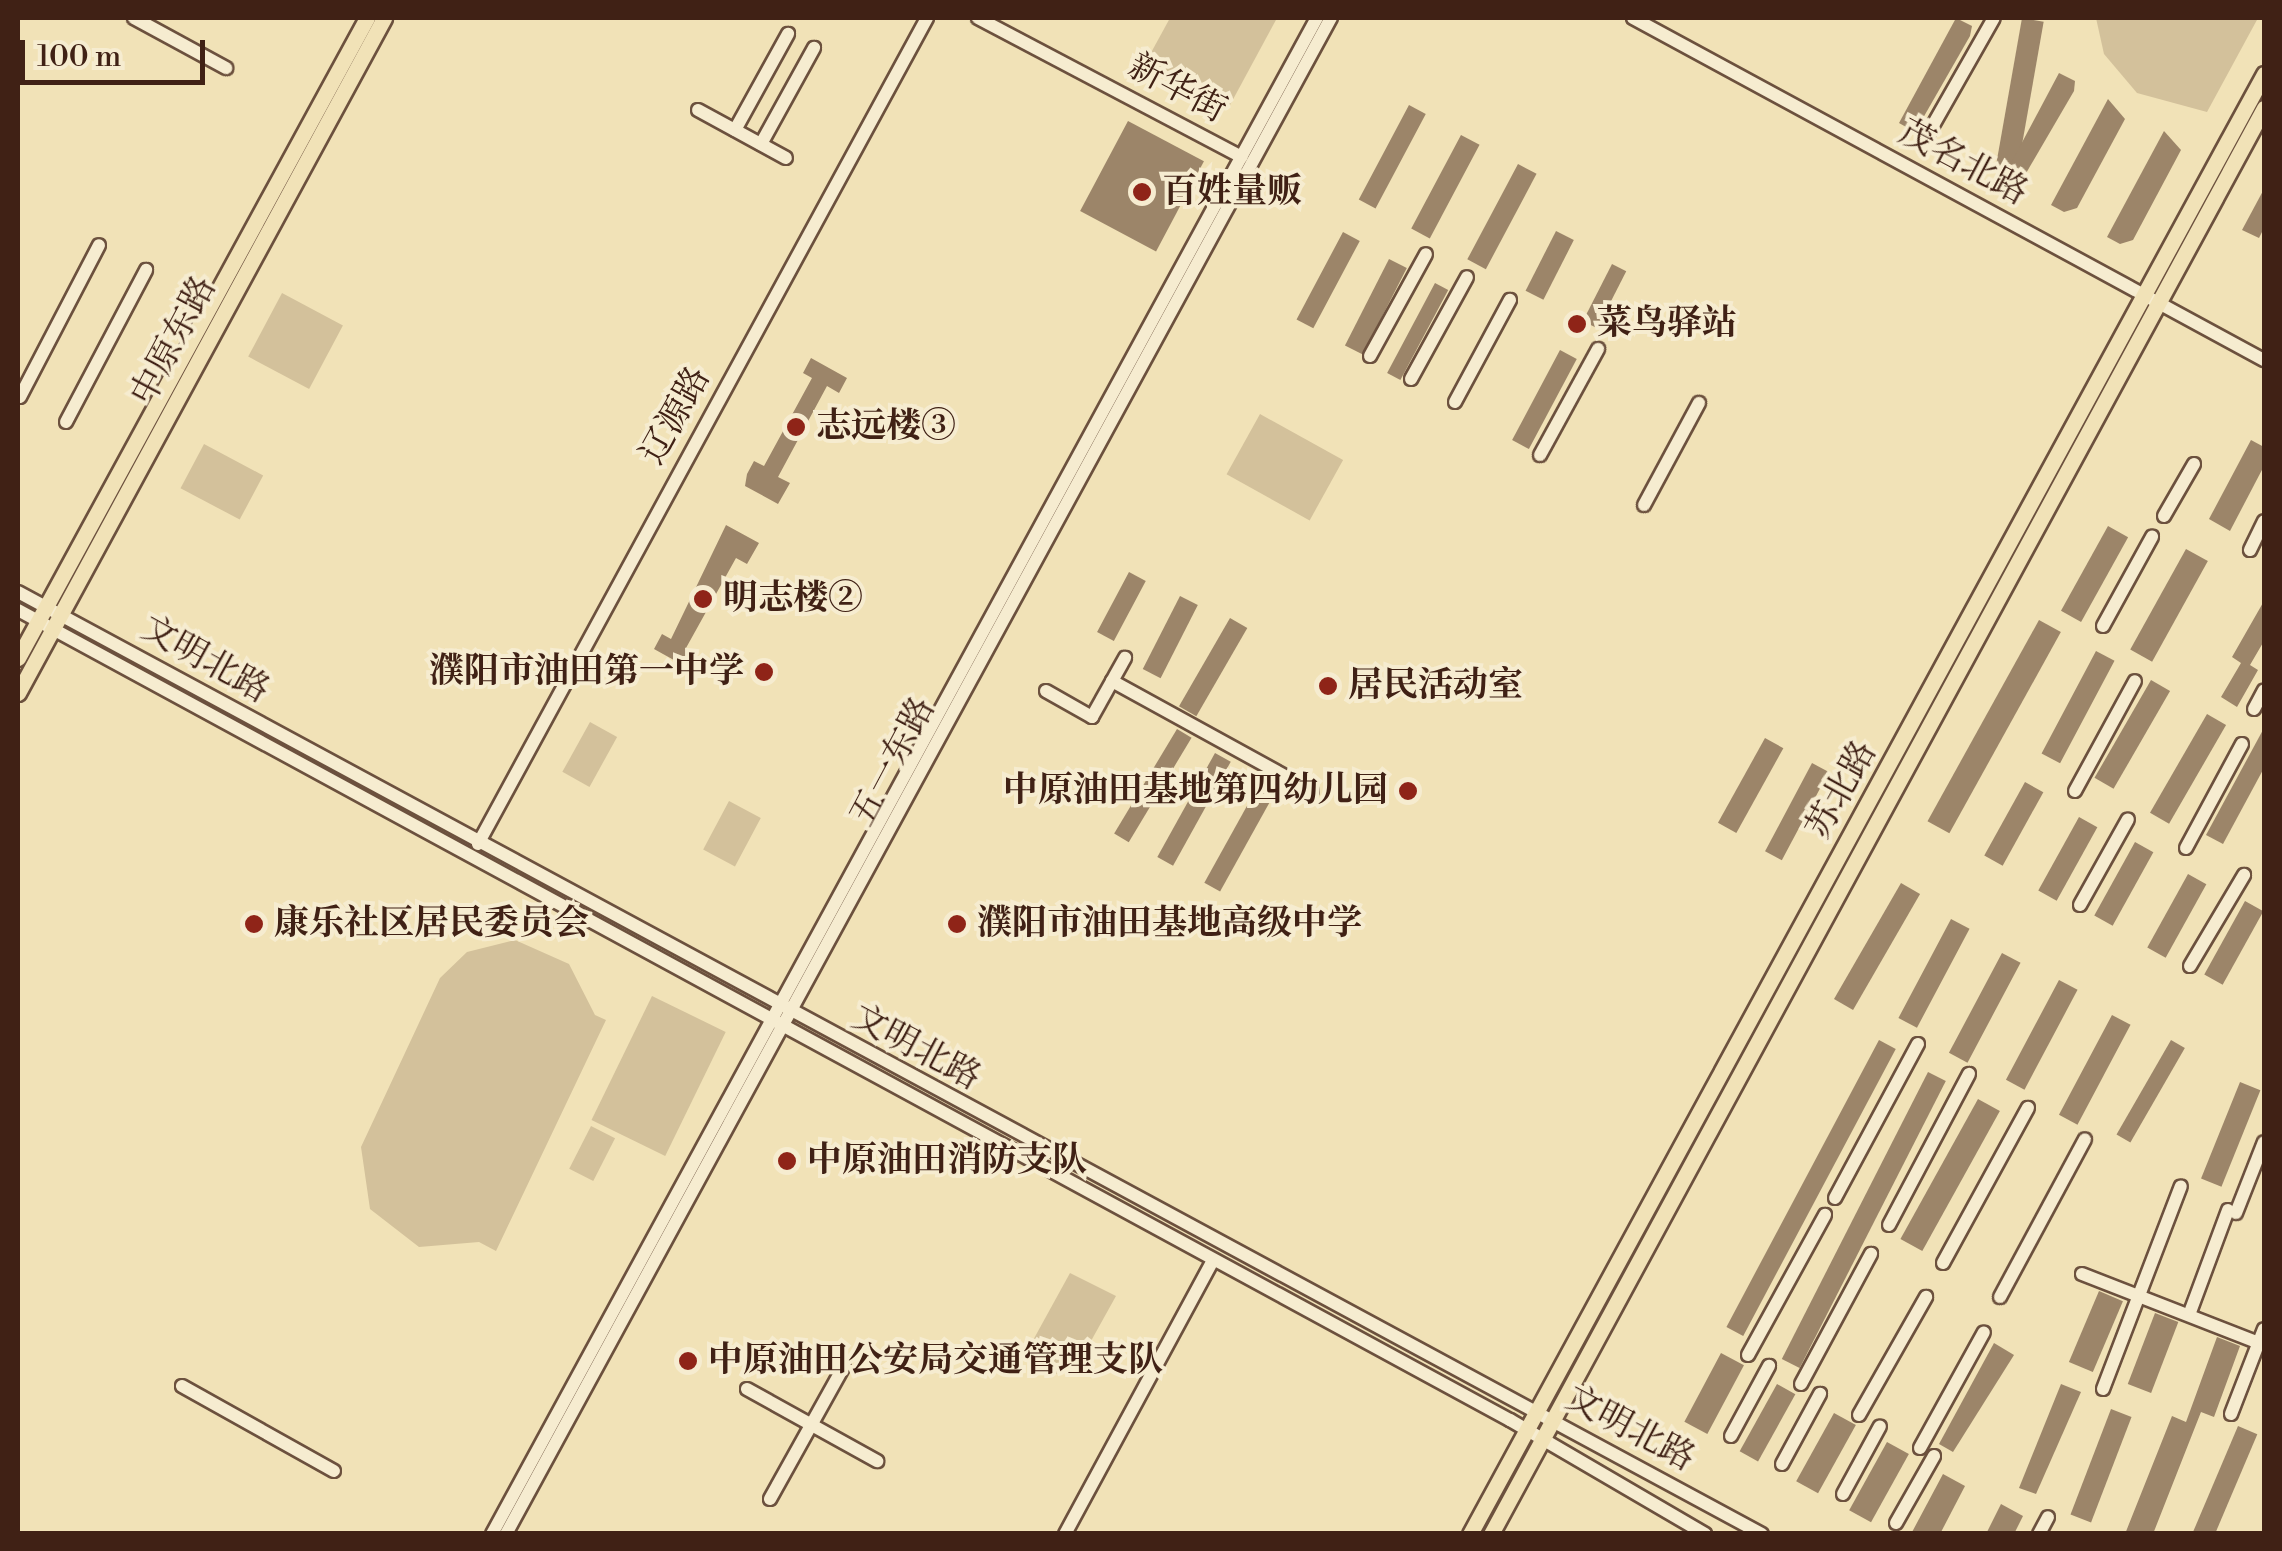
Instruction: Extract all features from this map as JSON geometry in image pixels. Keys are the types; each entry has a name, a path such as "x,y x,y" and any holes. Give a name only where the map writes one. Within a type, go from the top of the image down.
{"main road":[{"name":"中原东路","path":"18,693 49,618 367,18"},
{"name":"中原东路","path":"18,658 49,618 384,18"},
{"name":"苏北路","path":"1492,1534 2152,300 2264,74"},
{"name":"苏北路","path":"1470,1534 2152,300 2264,108"}],"street":[{"path":"134,18 226,68"},
{"name":"辽源路","path":"478,844 927,18"},
{"name":"新华街","path":"978,18 1242,157"},
{"name":"五一东路","path":"506,1534 1317,18"},
{"name":"五一东路","path":"492,1534 781,1018 1331,18"},
{"name":"茂名北路","path":"1633,18 2264,360"},
{"path":"1928,134 1994,18"},
{"path":"735,130 788,34"},
{"path":"761,144 814,48"},
{"path":"698,110 786,158"},
{"path":"20,396 99,245"},
{"path":"1370,356 1426,254"},
{"path":"66,422 146,270"},
{"path":"1411,379 1468,277"},
{"path":"1454,402 1510,300"},
{"path":"1540,455 1598,348"},
{"path":"1644,504 1699,403"},
{"path":"2164,516 2194,464"},
{"path":"2250,550 2264,521"},
{"path":"2103,626 2152,538"},
{"path":"18,592 49,618"},
{"path":"18,610 49,618"},
{"name":"文明北路","path":"49,618 478,844 781,1018 1553,1420 1762,1534"},
{"name":"文明北路","path":"49,618 1527,1430 1706,1534"},
{"path":"1046,691 1092,717 1125,658"},
{"path":"1112,680 1312,790"},
{"path":"2075,791 2134,680"},
{"path":"2254,709 2264,690"},
{"path":"2186,848 2242,744"},
{"path":"2080,905 2128,818"},
{"path":"2190,966 2244,875"},
{"path":"1834,1198 1918,1044"},
{"path":"1889,1225 1969,1074"},
{"path":"1943,1263 2028,1108"},
{"path":"2000,1297 2085,1138"},
{"path":"2189,1315 2264,1142"},
{"path":"2103,1389 2181,1186"},
{"path":"1748,1354 1825,1215"},
{"path":"1800,1384 1871,1254"},
{"path":"1066,1534 1213,1260"},
{"path":"2082,1274 2189,1315 2262,1336 2231,1414"},
{"path":"1860,1415 1926,1297"},
{"path":"1920,1448 1984,1332"},
{"path":"770,1499 844,1366"},
{"path":"1730,1436 1769,1366"},
{"path":"182,1386 334,1471"},
{"path":"747,1388 877,1461"},
{"path":"1782,1464 1820,1394"},
{"path":"1843,1494 1880,1426"},
{"path":"1896,1523 1934,1456"},
{"path":"2039,1534 2048,1517"}],"shaded area":[{"path":"1170,18 1277,18 1230,105 1147,60"},
{"path":"2096,18 2258,18 2207,112 2137,93 2104,54"},
{"path":"282,293 343,325 309,389 248,357"},
{"path":"1260,414 1343,460 1310,520 1227,474"},
{"path":"204,444 263,475 240,520 181,488"},
{"path":"590,722 617,737 589,787 562,772"},
{"path":"729,801 761,818 735,866 703,850"},
{"path":"515,940 569,964 595,1015 606,1020 496,1251 479,1242 419,1247 370,1209 361,1147 440,978 467,952"},
{"path":"652,996 726,1032 665,1156 592,1120"},
{"path":"591,1126 615,1138 593,1181 569,1169"},
{"path":"1070,1273 1116,1296 1076,1368 1057,1374 1026,1353"}],"building":[{"path":"1956,18 1972,26 1970,36 1915,132 1899,123"},
{"path":"2022,18 2044,22 2017,172 1996,168"},
{"path":"2059,73 2075,81 2074,91 2018,187 2003,178"},
{"path":"2108,99 2125,119 2077,208 2064,212 2051,205"},
{"path":"1409,105 1426,114 1376,208 1359,199"},
{"name":"百姓量贩","path":"1128,121 1204,161 1156,251 1080,211"},
{"path":"2164,131 2181,150 2133,240 2120,244 2107,237"},
{"path":"1461,135 1480,145 1430,238 1411,229"},
{"path":"1518,164 1537,174 1486,269 1467,259"},
{"path":"2264,189 2264,228 2259,238 2242,230"},
{"path":"1556,231 1574,240 1543,300 1526,291"},
{"path":"1343,232 1360,241 1313,328 1297,319"},
{"path":"1389,259 1407,268 1363,355 1345,345"},
{"path":"1612,264 1626,271 1597,328 1583,321"},
{"path":"1435,283 1448,290 1400,380 1387,373"},
{"path":"1560,350 1577,359 1529,449 1512,440"},
{"name":"志远楼③","path":"811,358 847,378 839,393 827,386 778,477 790,483 778,504 745,486 747,474 754,461 764,466 812,378 803,373"},
{"path":"2251,440 2264,447 2264,466 2230,531 2209,519"},
{"name":"明志楼②","path":"726,525 759,543 747,564 736,558 686,648 698,654 690,669 654,649 662,634 671,639"},
{"path":"2108,526 2128,537 2081,622 2061,611"},
{"path":"2186,549 2208,561 2152,662 2130,650"},
{"path":"1129,572 1146,581 1114,641 1097,632"},
{"path":"1180,596 1198,605 1161,678 1143,669"},
{"path":"2264,601 2264,641 2250,665 2258,670 2237,707 2221,697 2241,663 2232,657"},
{"path":"1230,618 1247,628 1196,716 1179,706"},
{"path":"2039,620 2061,632 1949,833 1927,821"},
{"path":"2096,651 2115,661 2060,763 2042,753"},
{"path":"2151,680 2170,691 2114,789 2094,778"},
{"path":"2207,714 2226,725 2169,824 2150,813"},
{"path":"2264,728 2264,768 2223,844 2206,835"},
{"path":"1177,729 1192,738 1129,842 1114,834"},
{"path":"1765,738 1783,748 1736,833 1718,823"},
{"path":"1215,753 1231,762 1173,866 1157,857"},
{"path":"1812,763 1829,772 1782,860 1765,851"},
{"path":"1263,777 1279,786 1220,892 1204,883"},
{"path":"2025,782 2043,792 2003,866 1984,855"},
{"path":"2079,817 2097,827 2057,901 2038,890"},
{"path":"2135,842 2153,852 2113,926 2094,915"},
{"path":"2188,874 2206,884 2166,958 2147,947"},
{"path":"1901,883 1920,894 1853,1010 1834,999"},
{"path":"2245,901 2263,911 2223,985 2204,974"},
{"path":"1951,919 1970,929 1917,1028 1898,1018"},
{"path":"2002,953 2021,963 1967,1063 1949,1053"},
{"path":"2059,980 2078,990 2024,1090 2006,1080"},
{"path":"2112,1015 2131,1025 2077,1125 2059,1115"},
{"path":"1879,1040 1896,1049 1743,1336 1726,1327"},
{"path":"2171,1040 2185,1048 2130,1142 2116,1134"},
{"path":"1928,1072 1946,1081 1800,1368 1782,1359"},
{"path":"2240,1082 2260,1090 2221,1187 2201,1178"},
{"path":"1978,1099 2000,1111 1922,1251 1900,1239"},
{"path":"2099,1291 2123,1301 2093,1372 2069,1362"},
{"path":"2155,1313 2178,1322 2151,1393 2128,1384"},
{"path":"2217,1337 2240,1346 2214,1417 2201,1412 2153,1534 2125,1534 2172,1416 2186,1422"},
{"path":"1994,1343 2014,1355 1953,1452 1939,1444"},
{"path":"1721,1353 1744,1365 1707,1434 1684,1422"},
{"path":"1777,1384 1795,1394 1758,1462 1740,1451"},
{"path":"2061,1384 2081,1392 2036,1494 2019,1488"},
{"path":"2111,1409 2132,1417 2091,1522 2071,1514"},
{"path":"1834,1413 1856,1425 1818,1493 1796,1481"},
{"path":"2238,1426 2257,1434 2215,1534 2193,1533"},
{"path":"1887,1442 1909,1454 1871,1522 1849,1510"},
{"path":"1943,1474 1965,1486 1940,1534 1911,1534"},
{"path":"2001,1504 2023,1516 2014,1534 1986,1534"}],"place":[{"name":"百姓量贩","path":"1142,192"},
{"name":"菜鸟驿站","path":"1577,324"},
{"name":"志远楼③","path":"796,427"},
{"name":"明志楼②","path":"703,599"},
{"name":"濮阳市油田第一中学","path":"764,672"},
{"name":"居民活动室","path":"1328,686"},
{"name":"中原油田基地第四幼儿园","path":"1408,791"},
{"name":"康乐社区居民委员会","path":"254,924"},
{"name":"濮阳市油田基地高级中学","path":"957,924"},
{"name":"中原油田消防支队","path":"787,1161"},
{"name":"中原油田公安局交通管理支队","path":"688,1361"}]}
